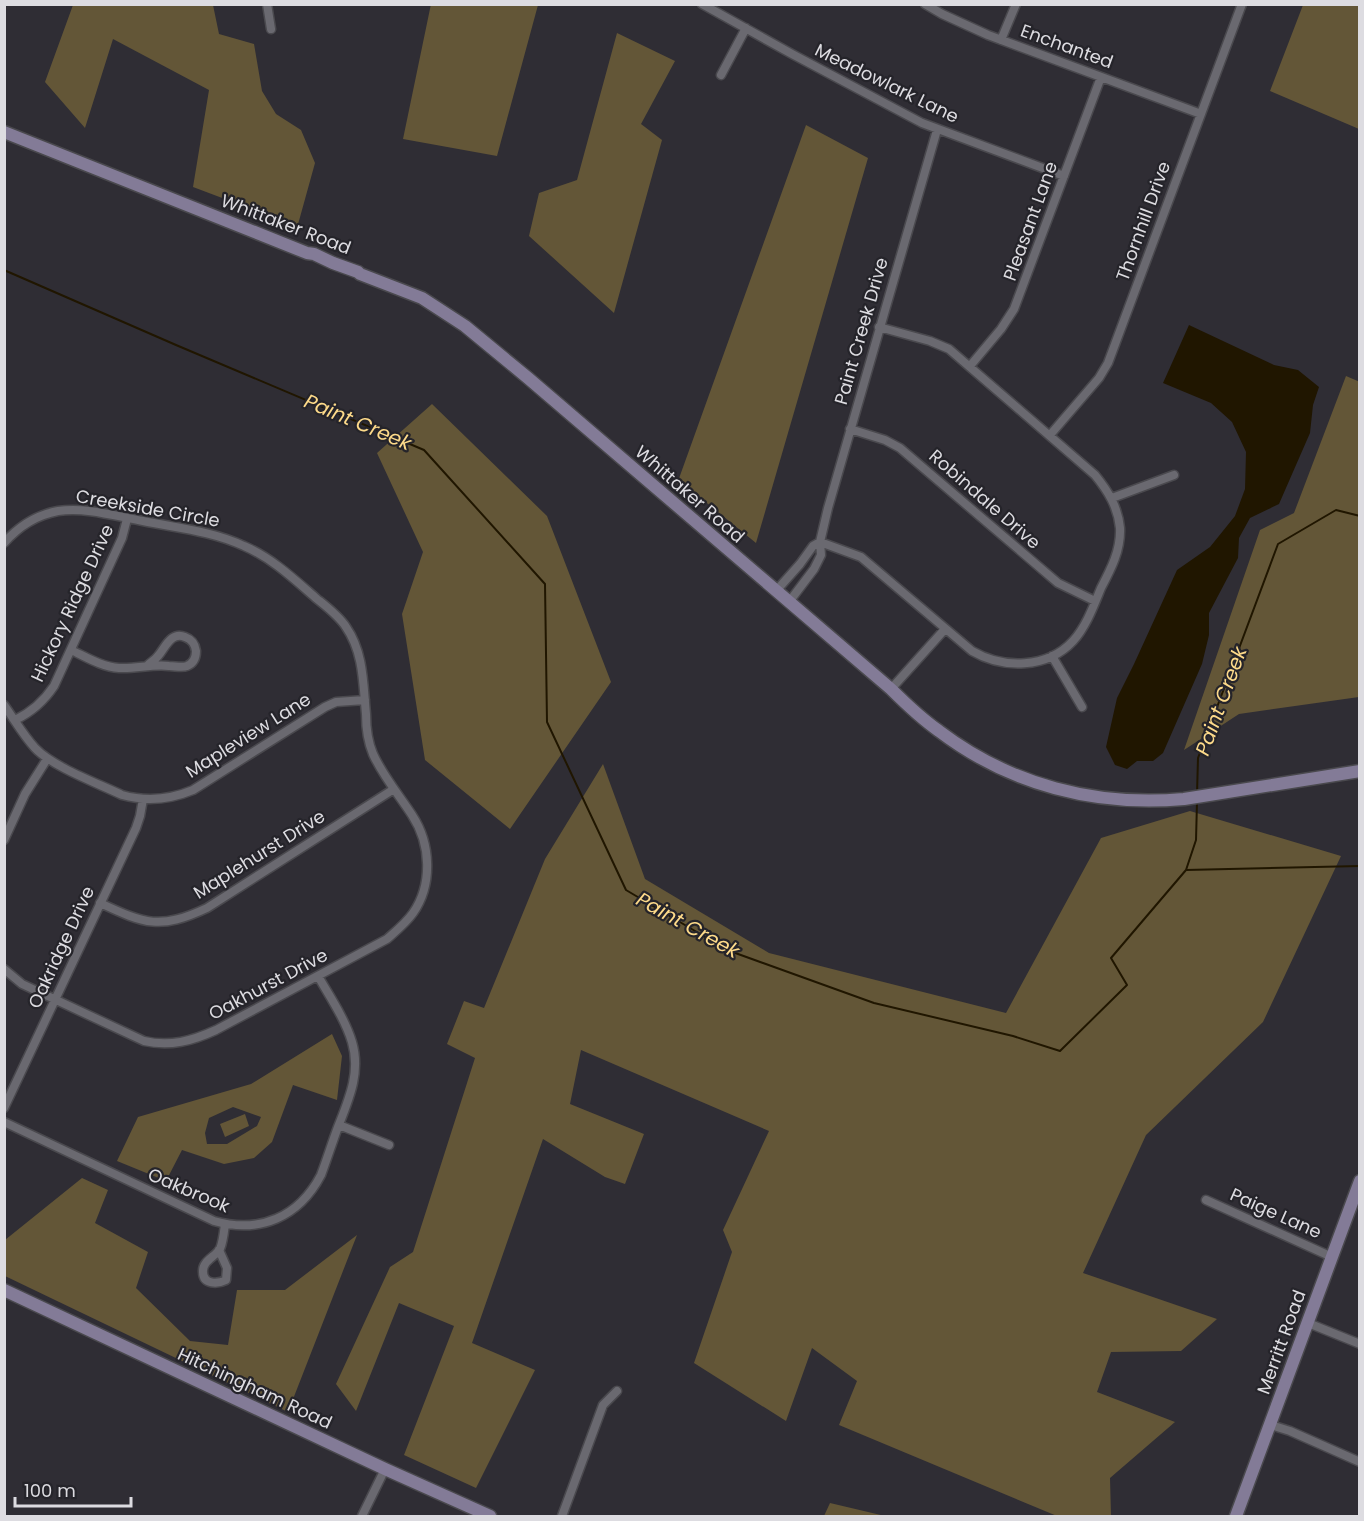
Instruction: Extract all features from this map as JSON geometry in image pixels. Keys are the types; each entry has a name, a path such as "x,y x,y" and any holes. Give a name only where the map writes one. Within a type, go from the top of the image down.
{"main road":[{"name":"Whittaker Road","path":"4,132 422,298 465,326 502,356 891,689 924,720 957,744 1002,769 1032,781 1080,794 1102,798 1157,801 1184,799 1359,771"},
{"name":"Merritt Road","path":"1236,1516 1359,1180"},
{"name":"Hitchingham Road","path":"4,1290 490,1516"}],"street":[{"path":"267,4 271,29"},
{"name":"Meadowlark Lane","path":"702,4 909,117 938,130 1064,176"},
{"name":"Enchanted","path":"925,4 1001,40 1201,114"},
{"path":"1001,40 1016,4"},
{"name":"Thornhill Drive","path":"1050,435 1100,378 1108,363 1242,4"},
{"path":"721,75 746,28"},
{"name":"Pleasant Lane","path":"970,366 1001,329 1014,309 1101,77"},
{"name":"Paint Creek Drive","path":"789,602 819,561 822,549 820,542 828,507 938,130"},
{"path":"820,542 861,557 972,651 998,662 1013,664 1028,663 1052,656 1073,641 1115,560 1119,541 1119,519 1112,498 1095,475 949,349 940,344 879,327"},
{"name":"Robindale Drive","path":"850,429 885,440 900,448 1058,583 1095,601"},
{"path":"1112,498 1174,475"},
{"name":"Creekside Circle","path":"4,543 24,525 50,513 70,510 220,536 254,550 275,564 335,614 355,642 363,667 367,733 373,753 394,789"},
{"name":"Hickory Ridge Drive","path":"15,720 45,699 54,686 122,538 127,519"},
{"name":"Paint Creek Drive","path":"776,591 813,546 820,542"},
{"path":"891,689 945,629"},
{"path":"71,650 116,668 132,669 147,665 179,667 189,665 195,658 195,645 185,637 176,636 168,641 156,658 147,665"},
{"path":"1052,656 1082,707"},
{"name":"Mapleview Lane","path":"4,705 35,748 47,759 122,795 143,799 170,798 193,790 316,711 336,702 365,700"},
{"path":"4,840 25,794 47,759"},
{"name":"Maplehurst Drive","path":"100,903 141,920 171,922 187,917 207,908 394,789"},
{"name":"Oakhurst Drive","path":"4,969 22,984 144,1041 180,1042 195,1039 216,1030 387,939 413,914 424,890 427,868 426,847 419,828 394,789"},
{"name":"Oakridge Drive","path":"4,1108 136,828 143,799"},
{"name":"Oakbrook","path":"4,1122 202,1217 236,1226 264,1223 281,1217 310,1194 321,1175 355,1079 355,1055 350,1035 318,976"},
{"path":"339,1125 389,1144"},
{"name":"Paige Lane","path":"1206,1200 1332,1257"},
{"path":"219,1250 225,1224"},
{"path":"1308,1323 1359,1344"},
{"path":"562,1516 603,1405 617,1391"},
{"path":"1271,1425 1290,1431 1359,1462"},
{"path":"362,1516 385,1469"}],"shaded area":[{"path":"431,4 538,5 497,156 403,139"},
{"path":"73,5 213,5 219,34 254,44 262,91 276,114 301,130 315,163 297,228 193,187 209,90 113,39 85,128 45,82"},
{"path":"1303,5 1359,5 1359,129 1270,91"},
{"path":"617,33 675,61 641,124 662,140 614,313 529,236 539,193 577,180"},
{"path":"806,125 868,158 756,543 702,499 677,484"},
{"path":"1189,325 1274,365 1298,370 1319,387 1313,405 1310,433 1279,504 1250,518 1239,538 1238,558 1209,613 1209,635 1202,664 1163,753 1153,761 1137,761 1127,769 1115,765 1106,747 1117,698 1177,570 1210,547 1235,516 1245,489 1246,452 1232,422 1211,403 1163,383"},
{"path":"1346,376 1360,382 1359,697 1239,714 1184,750 1260,530 1294,513"},
{"path":"432,404 547,516 611,682 510,829 425,760 402,614 423,552 377,453"},
{"path":"603,764 645,879 769,953 1006,1013 1101,838 1190,811 1341,856 1263,1022 1146,1135 1083,1273 1217,1319 1181,1351 1111,1352 1097,1392 1175,1422 1110,1478 1111,1516 1057,1516 839,1425 857,1381 812,1348 786,1421 694,1363 732,1252 723,1230 769,1131 581,1050 570,1104 644,1134 625,1184 605,1177 543,1139 472,1343 535,1370 476,1488 404,1455 454,1326 399,1303 356,1411 336,1384 390,1267 413,1252 475,1058 447,1044 464,1001 484,1008 545,859"},
{"path":"332,1034 342,1056 337,1100 293,1085 272,1142 254,1158 224,1164 182,1150 166,1181 117,1161 138,1117 251,1084","holes":["233,1107 261,1117 257,1126 227,1144 207,1144 205,1133 209,1118"]},
{"path":"245,1114 249,1126 225,1137 220,1124"},
{"path":"82,1178 108,1190 95,1223 148,1252 136,1288 190,1341 228,1345 237,1290 285,1290 357,1235 288,1412 5,1276 5,1240"},
{"path":"830,1503 885,1516 824,1516"}],"waterway":[{"name":"Paint Creek","path":"4,270 424,450 545,584 547,722 626,890 727,950 874,1003 1013,1036 1060,1051 1127,985 1111,958 1186,870 1196,840 1197,802"},
{"name":"Paint Creek","path":"1197,794 1198,758 1278,544 1336,510 1360,516"},
{"path":"1186,870 1360,866"}]}
